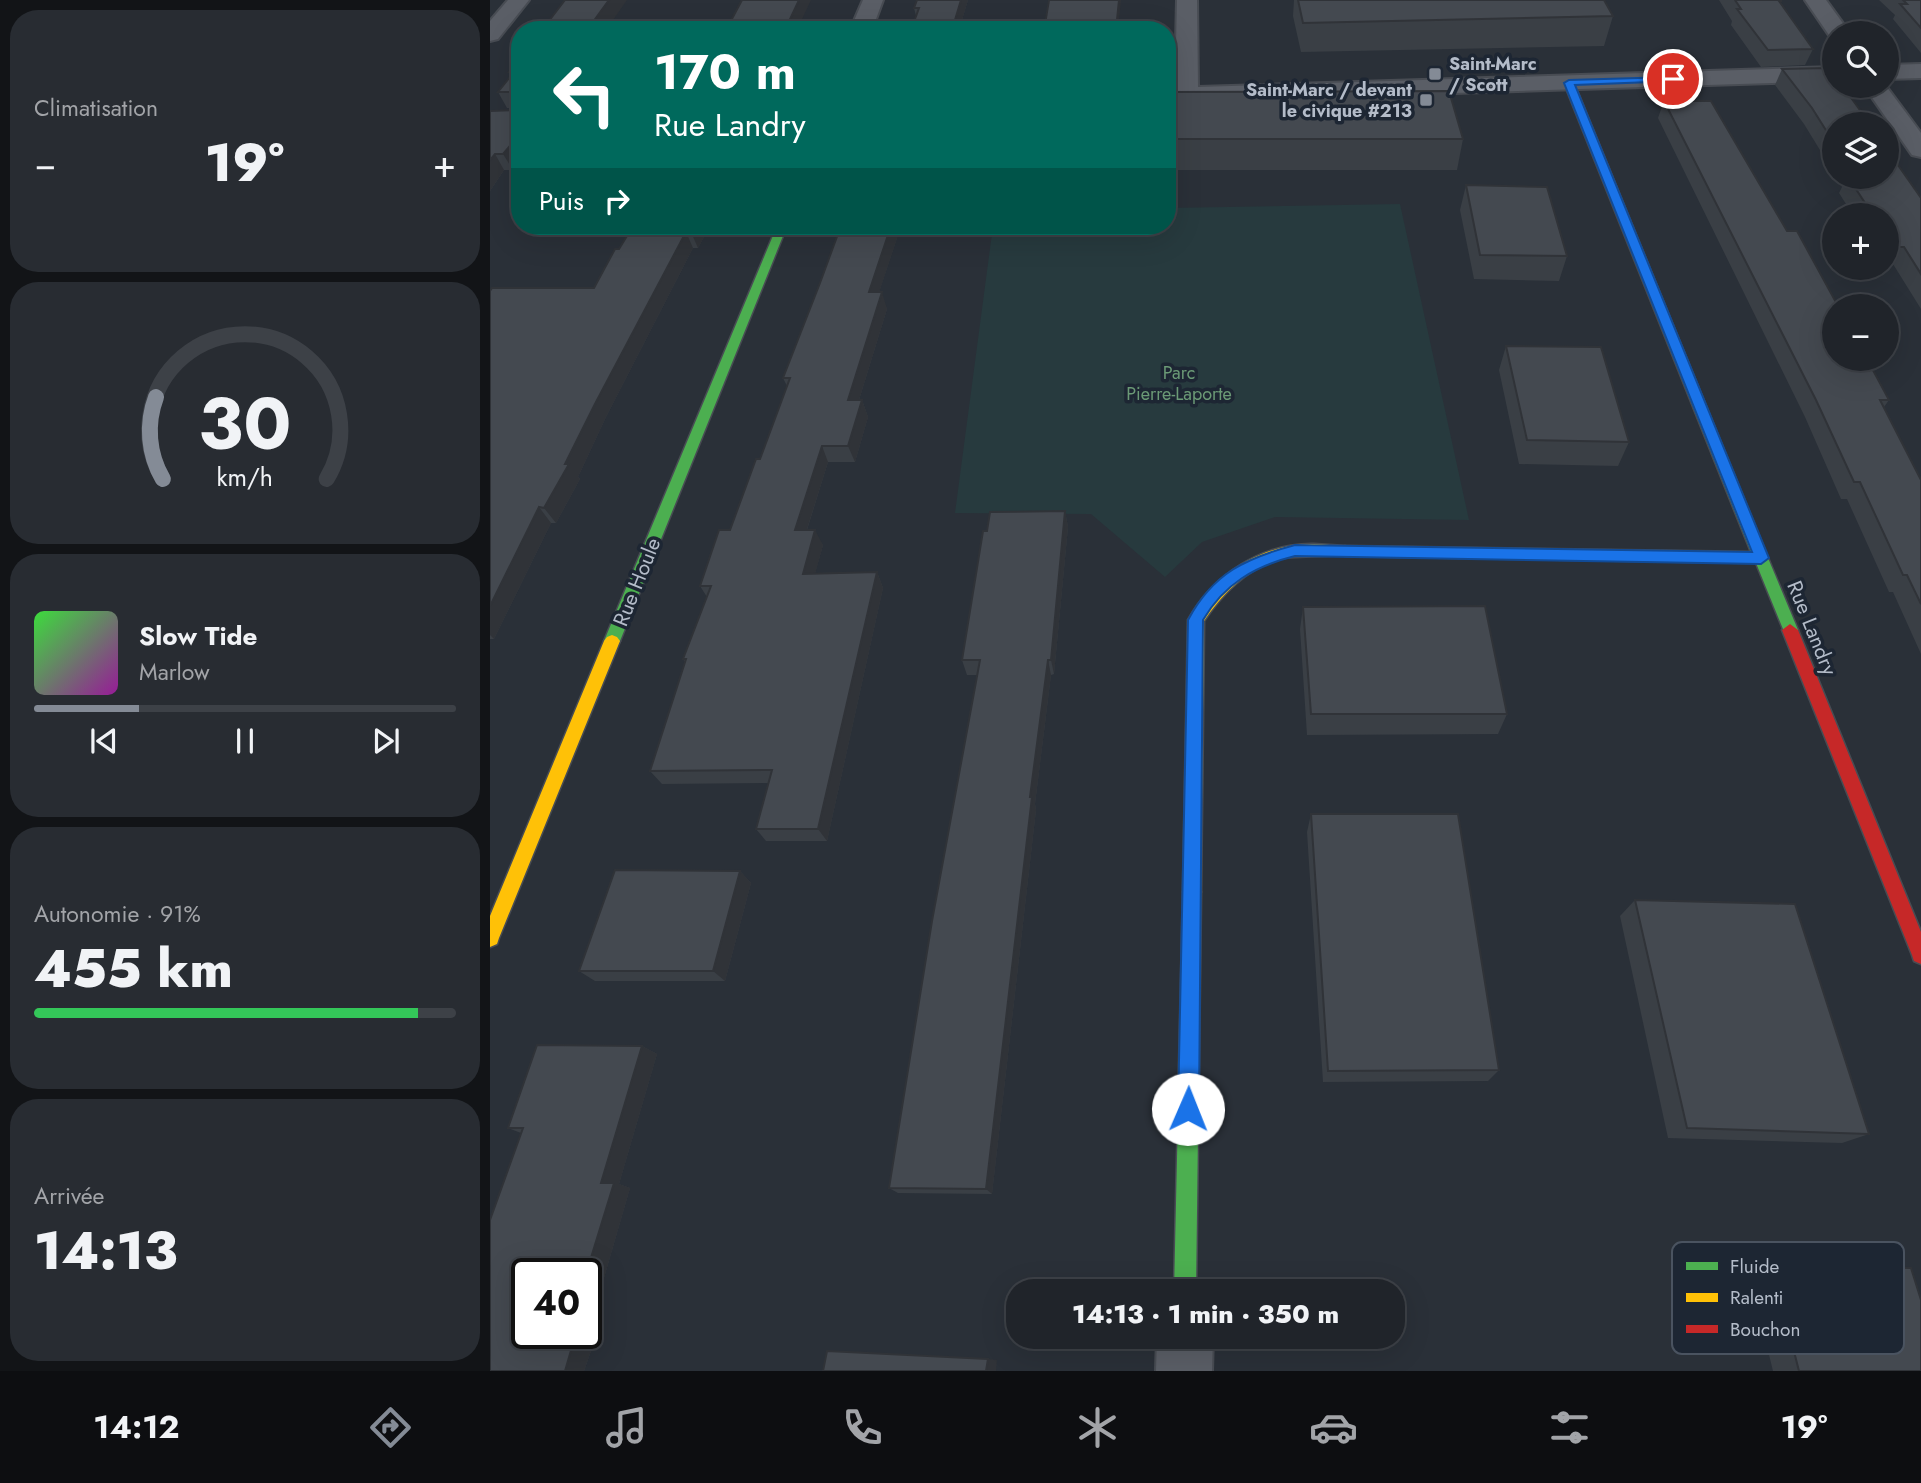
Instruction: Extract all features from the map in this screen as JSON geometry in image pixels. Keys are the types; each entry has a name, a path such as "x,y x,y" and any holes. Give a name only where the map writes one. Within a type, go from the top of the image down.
{"street":[{"path":"490,34 519,0"},
{"path":"865,21 873,0"},
{"path":"1187,0 1185,72 1177,95 1822,74"},
{"path":"1815,0 1830,21"},
{"path":"1899,72 1921,71"},
{"name":"Rue Landry","path":"1569,83 1921,955"},
{"path":"1883,98 1921,150"},
{"name":"Rue Houle","path":"490,938 778,235"},
{"path":"1185,1279 1196,620 1209,598 1228,579 1263,559 1295,550 1761,558"},
{"path":"1184,1371 1185,1349"}],"green space":[{"name":"Parc Pierre-Laporte","path":"1400,204 1469,520 1275,517 1202,542 1165,577 1091,514 955,513 992,235 1176,235 1176,208"}],"building":[{"path":"565,0 609,0 594,21 549,21"},
{"path":"742,0 799,0 789,21 731,21"},
{"path":"917,0 961,0 955,21 914,21 919,8 914,8"},
{"path":"1049,0 1119,0 1117,21 1046,21"},
{"path":"1298,0 1604,0 1613,16 1303,23"},
{"path":"1735,0 1781,0 1779,1 1813,49 1768,50 1737,9 1741,9"},
{"path":"1903,0 1921,0 1921,28 1900,4 1907,4"},
{"path":"1822,68 1822,98 1851,98 1861,112 1822,112 1822,124 1782,69"},
{"path":"511,76 511,92 498,92"},
{"path":"1449,91 1463,139 1176,139 1176,92"},
{"path":"1664,101 1711,101 1787,231 1797,231 1831,294 1822,294 1822,371 1873,371 1889,400 1880,400 1921,480 1921,604 1907,575 1903,575 1860,482 1854,482 1816,400"},
{"path":"511,110 511,145 503,154 495,154 490,160 490,111"},
{"path":"1899,167 1921,198 1921,274 1904,247 1899,247 1899,203 1865,203 1856,189 1899,189"},
{"path":"1466,185 1547,187 1567,256 1480,255"},
{"path":"628,235 684,235 565,464 569,464 544,508 539,507 490,606 490,291 492,288 594,288 615,249 619,249"},
{"path":"838,235 888,235 869,292 882,292 848,400 862,400 848,446 822,446 795,530 815,530 803,574 877,572 818,829 756,829 772,770 650,771 686,659 683,659 711,586 700,586 719,530 730,530 756,459 760,459 790,378 783,378"},
{"path":"1506,346 1601,347 1629,442 1527,440"},
{"path":"1065,511 1051,660 1048,660 1030,797 986,1189 889,1188 932,921 980,660 962,660 983,531 987,531 990,512"},
{"path":"1485,606 1507,714 1311,714 1303,607"},
{"path":"1311,814 1458,814 1499,1070 1328,1071"},
{"path":"615,870 740,871 713,971 579,971"},
{"path":"1635,900 1795,904 1869,1134 1687,1128"},
{"path":"537,1045 642,1046 601,1183 614,1183 591,1258 511,1258 511,1349 571,1349 565,1371 490,1371 490,1220 523,1128 508,1128"},
{"path":"1904,1268 1911,1268 1921,1300 1921,1371 1799,1371 1795,1354 1904,1354"},
{"path":"827,1351 988,1359 986,1371 823,1371"}],"traffic: fast":[{"path":"1569,83 1790,630"},
{"path":"612,641 778,235"},
{"path":"1345,551 1761,558"},
{"path":"1185,1279 1192,892"}],"traffic: slow":[{"path":"1192,892 1196,620 1226,584 1265,558 1296,550 1345,551"},
{"path":"490,938 612,641"}],"traffic: jam":[{"path":"1790,630 1921,955"}],"place":[{"name":"Saint-Marc / Scott","path":"1435,74"},
{"name":"Saint-Marc / devant le civique #213","path":"1426,100"}],"route":[{"path":"1188,1109 1196,620 1209,598 1228,579 1263,559 1295,550 1761,558 1569,83 1673,79"}]}
